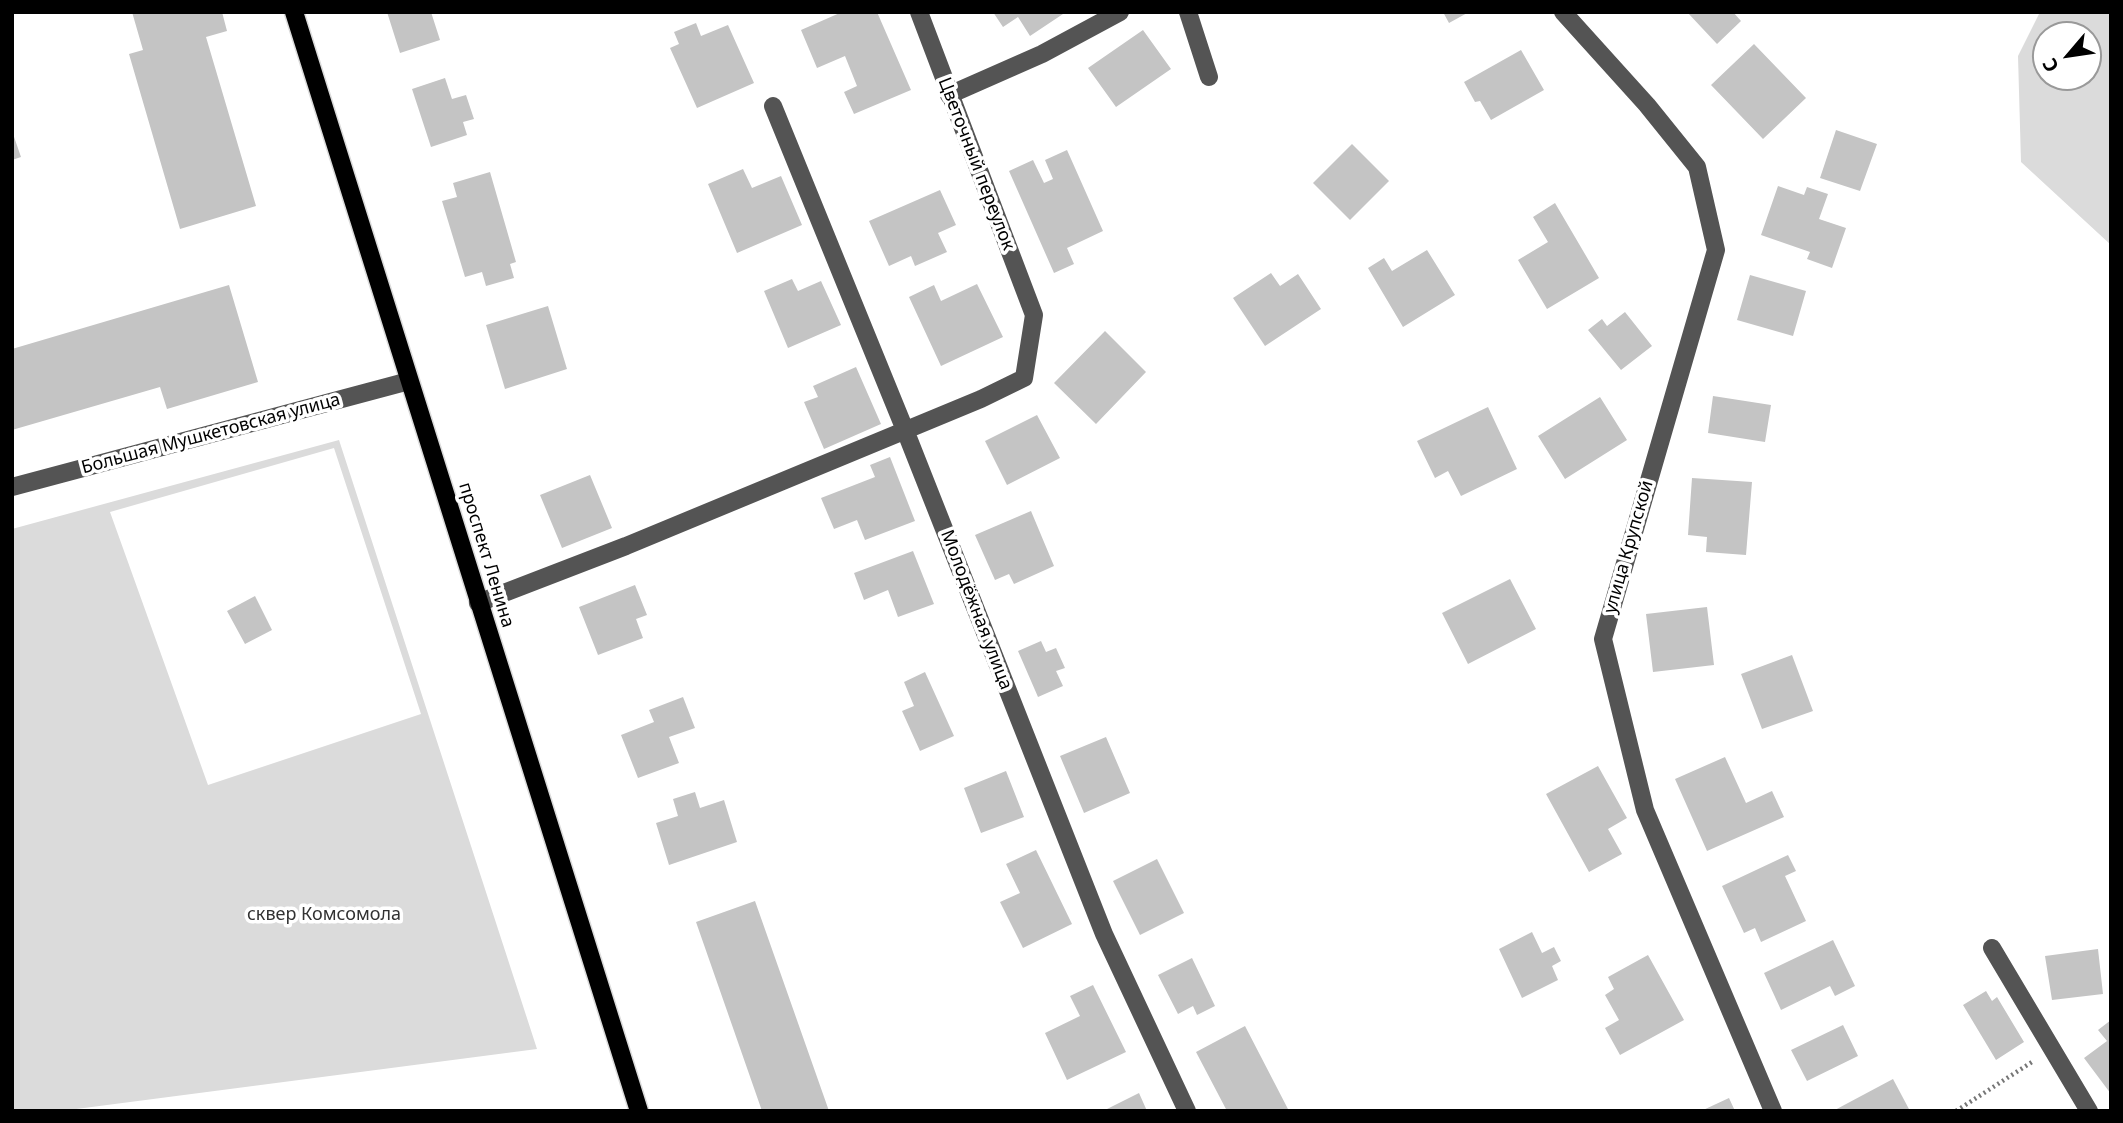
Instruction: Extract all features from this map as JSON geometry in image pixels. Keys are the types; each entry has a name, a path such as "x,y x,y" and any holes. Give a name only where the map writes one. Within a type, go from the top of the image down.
{"main road":[{"name":"проспект Ленина","path":"294,12 639,1111"}],"street":[{"name":"Цветочный переулок","path":"905,430 1024,378 1034,315 919,12"},
{"path":"949,95 1042,54 1119,12"},
{"path":"1188,12 1209,77"},
{"name":"улица Крупской","path":"1563,12 1647,105 1697,167 1716,250 1603,639 1645,810 1773,1111"},
{"name":"Молодёжная улица","path":"773,106 905,430 1104,934 1187,1111"},
{"name":"Большая Мушкетовская улица","path":"12,487 409,382"},
{"path":"478,603 626,546 905,430"},
{"path":"1992,948 2089,1111"}],"path":[{"path":"1956,1111 2051,1049"}],"green space":[{"path":"2040,12 2111,12 2111,245 2021,162 2018,56 2032,28 2032,91 2102,91 2102,21 2036,21"},
{"name":"сквер Комсомола","path":"339,440 537,1049 61,1111 12,1111 12,529","holes":["334,448 421,714 208,785 110,512"]}],"building":[{"path":"132,12 222,12 227,31 206,37 256,206 180,229 129,54 143,50"},
{"path":"387,12 431,12 440,40 400,53"},
{"path":"842,12 877,12 911,90 854,114 844,92 857,86 845,56 817,68 801,30"},
{"path":"993,12 1063,14 1030,36 1018,17 1003,27"},
{"path":"1443,12 1469,12 1449,23"},
{"path":"1687,12 1733,12 1741,21 1717,44"},
{"path":"696,23 701,36 728,25 754,83 697,108 670,48 679,44 674,32"},
{"path":"1143,30 1171,69 1116,107 1088,68"},
{"path":"1754,44 1806,98 1763,139 1711,85"},
{"path":"1521,50 1544,90 1491,120 1480,101 1475,102 1464,82"},
{"path":"445,78 452,99 466,95 474,119 463,122 467,135 431,147 412,89"},
{"path":"1836,130 1877,144 1860,191 1820,178"},
{"path":"12,131 21,157 12,160"},
{"path":"1352,144 1389,181 1350,220 1313,183"},
{"path":"1067,150 1103,231 1067,248 1074,264 1054,273 1009,171 1033,160 1044,183 1053,179 1045,160"},
{"path":"743,169 752,188 781,176 802,225 737,253 708,184"},
{"path":"490,172 516,262 510,264 514,278 486,286 482,272 465,277 442,201 457,197 453,183"},
{"path":"1778,186 1804,195 1807,187 1828,194 1819,219 1846,228 1832,268 1807,259 1810,252 1761,235"},
{"path":"940,190 956,225 938,233 947,252 915,266 911,256 889,266 869,221"},
{"path":"1555,203 1599,278 1547,309 1518,260 1548,242 1533,217"},
{"path":"1427,250 1455,295 1403,327 1368,268 1384,258 1392,271"},
{"path":"1271,273 1280,286 1298,274 1321,309 1265,346 1233,298"},
{"path":"1750,275 1806,291 1793,336 1737,320"},
{"path":"792,279 798,291 821,281 841,325 788,348 764,291"},
{"path":"977,284 1003,337 941,366 909,297 934,285 941,301"},
{"path":"229,285 258,382 167,409 160,387 12,430 12,349"},
{"path":"548,306 567,369 505,389 486,325"},
{"path":"1625,312 1652,346 1621,370 1588,330 1602,319 1607,326"},
{"path":"1105,331 1146,372 1096,424 1054,383"},
{"path":"856,367 881,424 824,449 804,402 818,397 813,386"},
{"path":"1713,396 1771,405 1765,442 1708,433"},
{"path":"1600,397 1627,440 1565,479 1538,436"},
{"path":"1488,407 1517,469 1461,496 1448,471 1435,478 1417,441"},
{"path":"1037,415 1060,458 1007,485 985,441"},
{"path":"890,457 915,521 865,540 857,520 834,529 821,498 875,477 870,465"},
{"path":"590,475 612,528 562,548 540,495"},
{"path":"1692,478 1752,482 1746,555 1706,552 1707,537 1688,535"},
{"path":"1031,511 1054,566 1014,584 1009,574 995,580 975,535"},
{"path":"913,551 934,604 898,617 888,590 864,600 854,573"},
{"path":"1510,579 1536,629 1468,664 1442,613"},
{"path":"635,585 647,615 636,619 643,638 598,655 579,607"},
{"path":"255,596 272,630 245,644 227,611"},
{"path":"1707,607 1714,665 1653,672 1646,614"},
{"path":"1041,641 1046,652 1056,648 1065,668 1056,671 1063,686 1038,697 1018,651"},
{"path":"1792,655 1813,711 1762,729 1741,674"},
{"path":"925,672 954,736 920,751 902,711 914,706 904,682"},
{"path":"683,697 695,728 669,737 679,763 638,778 621,735 654,722 649,710"},
{"path":"1106,737 1130,793 1084,813 1060,756"},
{"path":"1725,757 1746,803 1772,791 1784,817 1707,851 1675,779"},
{"path":"1598,766 1627,818 1608,829 1622,854 1589,872 1546,794"},
{"path":"1006,771 1024,817 981,833 964,788"},
{"path":"695,792 700,808 724,800 737,842 669,865 656,823 678,816 673,799"},
{"path":"1036,850 1072,924 1023,948 1000,902 1020,893 1006,864"},
{"path":"1788,855 1796,871 1785,876 1806,921 1761,942 1755,928 1744,933 1722,886"},
{"path":"1157,859 1184,913 1140,935 1113,881"},
{"path":"755,901 829,1111 762,1111 696,922"},
{"path":"1532,932 1542,953 1554,947 1561,961 1552,966 1558,980 1522,998 1499,949"},
{"path":"1833,940 1855,986 1835,996 1830,986 1781,1010 1764,973"},
{"path":"2098,949 2103,994 2052,1000 2045,956"},
{"path":"1648,955 1684,1020 1620,1055 1605,1028 1619,1020 1605,995 1614,989 1608,977"},
{"path":"1192,958 1215,1006 1197,1015 1193,1006 1178,1014 1158,975"},
{"path":"1093,985 1126,1052 1067,1080 1045,1033 1080,1016 1070,996"},
{"path":"1986,991 1992,1001 1997,997 2024,1042 1996,1060 1963,1005"},
{"path":"2111,1020 2111,1094 2084,1058 2107,1041 2098,1030"},
{"path":"1843,1025 1858,1056 1807,1081 1791,1050"},
{"path":"1245,1026 1289,1111 1227,1111 1196,1052"},
{"path":"1893,1079 1910,1111 1833,1111"},
{"path":"1139,1093 1147,1111 1103,1111"},
{"path":"1729,1098 1735,1111 1701,1111"}]}
